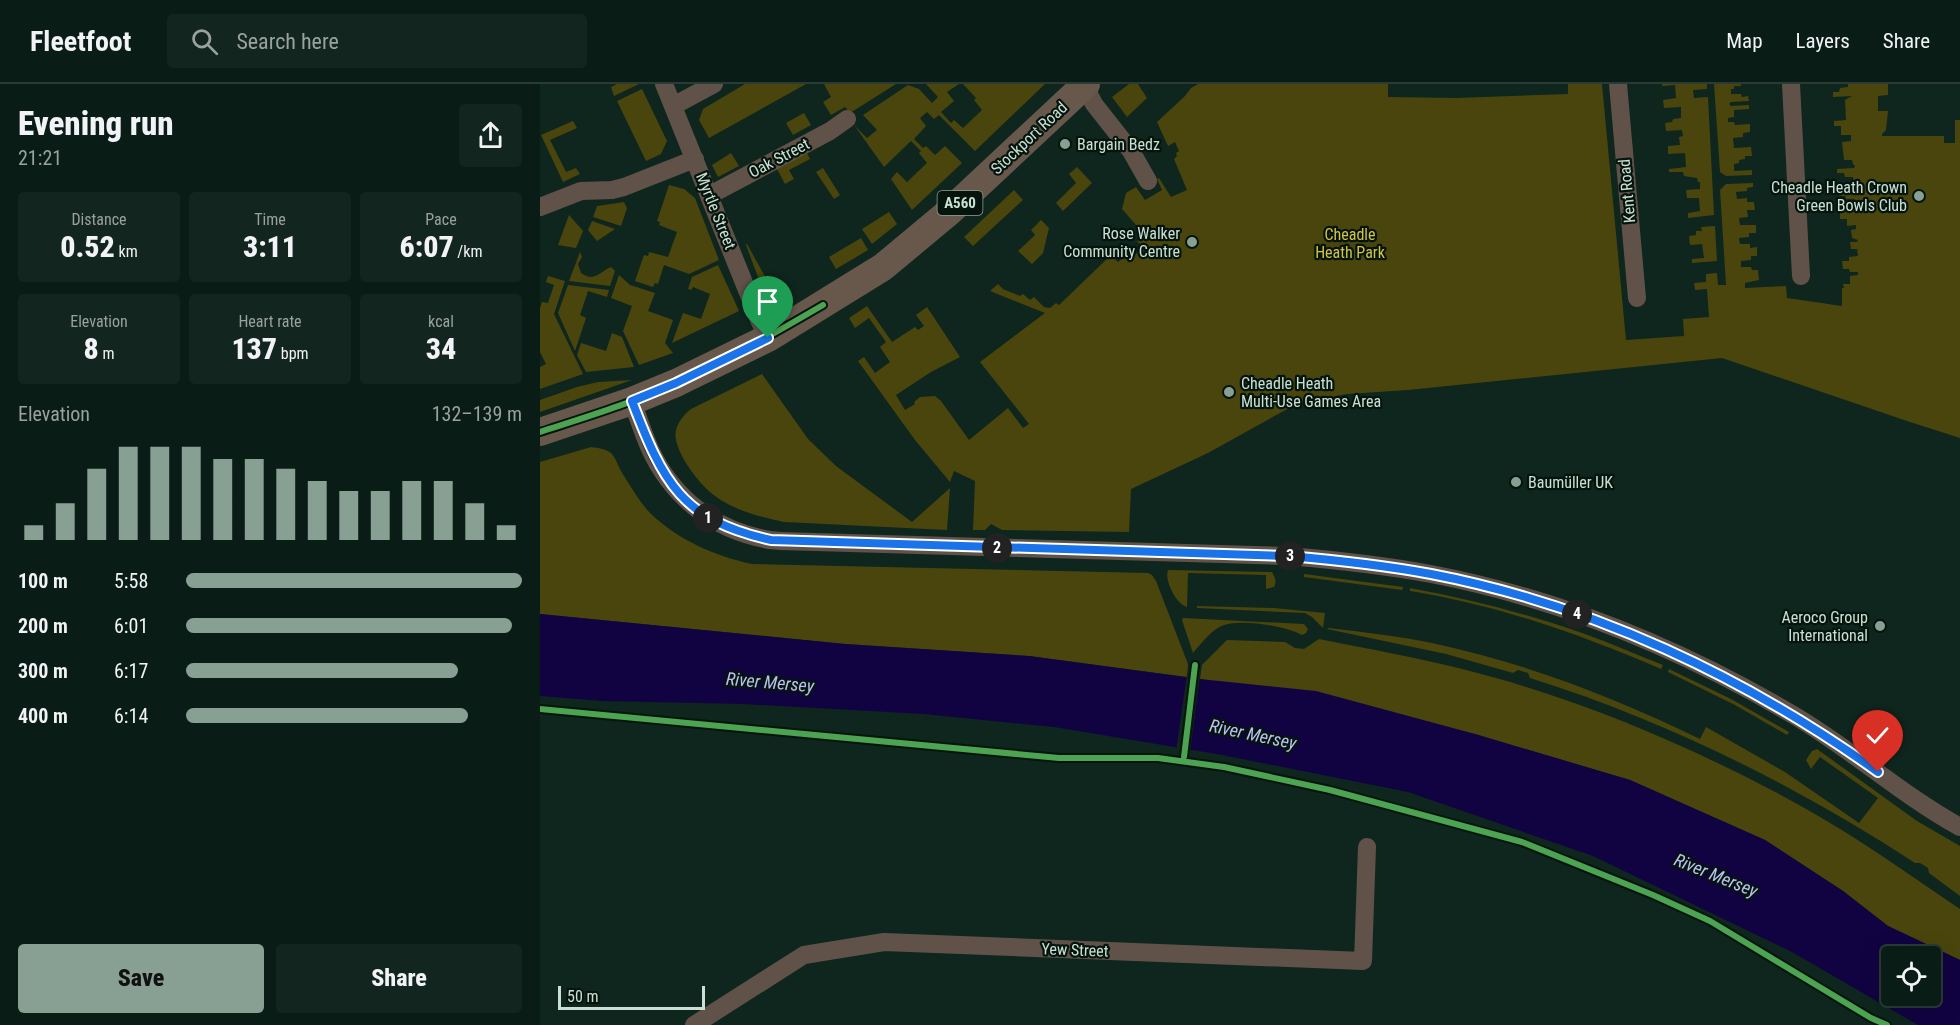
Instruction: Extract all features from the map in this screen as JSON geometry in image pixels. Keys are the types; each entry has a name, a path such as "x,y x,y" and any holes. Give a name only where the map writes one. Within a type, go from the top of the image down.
{"main road":[{"name":"Stockport Road","path":"768,338 898,256 949,212 1085,84"},
{"name":"A560","path":"540,432 632,401 676,383 768,338"}],"street":[{"name":"Myrtle Street","path":"664,84 768,338"},
{"path":"674,106 714,84"},
{"path":"1085,84 1094,104 1131,151 1148,181"},
{"name":"Kent Road","path":"1618,84 1637,298"},
{"path":"1791,84 1801,276"},
{"name":"Oak Street","path":"710,195 847,119"},
{"path":"540,207 580,191 612,190 695,159"},
{"path":"632,401 651,450 667,478 686,501 711,520 745,534 771,540 816,542 1287,556 1360,563 1431,574 1486,586 1542,602 1617,628 1717,672 1815,728 1919,802 1960,827"},
{"name":"Yew Street","path":"694,1025 804,956 884,942 1363,961 1367,847"}],"green space":[{"path":"617,84 639,84 614,96 611,87"},
{"path":"745,84 806,84 709,138 699,120 703,109"},
{"path":"824,84 896,84 850,113 845,107 831,115 823,102 831,97"},
{"path":"926,84 959,84 947,92 954,101 941,112 951,123 954,120 963,128 982,110 974,100 976,98 963,84 1045,84 975,151 939,115 934,119 927,112 920,118 926,126 914,139 935,155 945,146 962,163 912,210 891,179 897,172 907,182 927,163 919,153 921,151 911,141 884,167 854,125 867,138 877,130 863,115 908,85 919,89 932,103 938,97"},
{"path":"1129,84 1138,84 1147,98 1127,117 1112,97"},
{"name":"Cheadle Heath Park","path":"1198,84 1388,84 1388,97 1456,98 1568,94 1568,84 1602,84 1626,340 1684,336 1683,319 1709,317 1707,289 1695,290 1694,283 1706,282 1706,274 1717,273 1718,285 1726,285 1720,190 1726,184 1753,183 1753,187 1747,188 1747,191 1736,192 1737,199 1747,198 1747,202 1754,202 1755,210 1747,210 1748,217 1739,218 1740,225 1756,225 1756,233 1749,233 1749,237 1739,238 1740,244 1750,244 1750,248 1757,247 1757,256 1751,256 1751,260 1741,261 1741,267 1758,270 1759,280 1745,283 1745,288 1786,286 1787,298 1842,306 1843,284 1850,284 1850,276 1858,275 1858,272 1843,269 1842,261 1849,261 1849,257 1858,256 1857,249 1851,249 1850,242 1858,240 1852,238 1851,230 1856,229 1856,225 1847,226 1847,219 1840,219 1840,211 1846,211 1846,207 1855,206 1854,199 1839,196 1838,188 1854,183 1853,177 1845,177 1844,173 1837,173 1837,169 1854,168 1855,166 1852,160 1844,160 1842,142 1851,141 1851,135 1841,135 1841,126 1834,126 1834,121 1846,120 1845,100 1852,96 1833,97 1833,92 1839,92 1840,88 1848,87 1848,84 1888,84 1888,95 1878,96 1878,111 1888,111 1886,130 1882,136 1944,136 1944,143 1955,143 1955,120 1960,120 1960,438 1722,358 1408,390 1347,394 1298,403 1208,453 1131,489 1129,532 1002,530 991,524 985,530 973,530 975,481 954,471 950,482 915,440 858,361 864,357 875,373 890,362 880,347 886,342 869,318 855,328 849,318 867,306 892,342 915,327 918,330 924,326 916,315 927,307 960,357 931,372 896,395 905,410 915,404 914,402 920,397 935,396 969,440 1008,408 1023,428 1029,424 980,362 1045,313 990,291 998,284 1003,289 1020,296 1023,294 1030,300 1034,297 1044,307 1050,308 1056,303 1059,305 1111,255 1118,262 1124,257 1129,261 1143,247 1137,241 1144,234 1122,209 1126,193 1136,187 1145,200 1162,190 1157,179 1159,178 1171,197 1187,190 1174,159 1179,151 1175,142 1168,146 1157,122 1191,88"},
{"path":"1662,84 1707,84 1707,89 1693,90 1694,98 1708,97 1714,215 1688,218 1688,213 1700,211 1699,198 1687,198 1686,190 1700,189 1700,182 1697,178 1684,176 1683,172 1669,172 1669,169 1686,167 1685,153 1668,154 1668,146 1680,145 1679,137 1683,136 1682,130 1666,131 1665,123 1681,118 1681,107 1664,108 1663,100 1676,98 1675,85 1662,86"},
{"path":"1714,84 1741,84 1731,89 1731,94 1748,96 1749,101 1729,104 1731,106 1749,105 1749,109 1734,110 1734,117 1728,118 1728,122 1734,122 1735,125 1750,124 1750,132 1743,133 1743,137 1733,138 1734,148 1751,147 1752,156 1745,156 1745,159 1734,164 1734,171 1752,170 1752,175 1726,176 1720,172"},
{"path":"642,89 667,141 661,154 646,161 617,101"},
{"path":"804,113 811,125 793,135 786,123"},
{"path":"573,121 577,128 550,140 566,172 576,168 580,174 563,182 541,135"},
{"path":"731,153 739,166 718,177 712,165"},
{"path":"807,153 810,159 789,170 794,179 785,184 777,169"},
{"path":"1077,167 1092,183 1063,211 1056,203 1076,183 1069,174"},
{"path":"823,168 840,195 834,199 816,172"},
{"path":"669,185 684,189 695,198 719,260 689,274 664,265 658,284 655,283 653,287 635,281 644,255 648,256 649,252 668,257 677,232 659,225 660,222 657,221"},
{"path":"1014,190 1023,200 973,246 964,237"},
{"path":"624,202 627,208 621,226 593,217 597,206"},
{"path":"889,212 897,224 872,244 862,229"},
{"path":"569,215 583,231 576,248 558,245"},
{"path":"1041,220 1049,228 1043,253 1032,264 1018,251 1035,235 1031,230"},
{"path":"592,221 615,229 597,241 588,230"},
{"path":"1715,226 1717,261 1692,263 1692,259 1704,258 1702,244 1690,245 1689,236 1696,235 1696,231 1702,231 1701,227"},
{"path":"861,238 868,250 836,269 829,257"},
{"path":"747,244 778,300 772,303 767,301"},
{"path":"580,252 582,257 578,264 581,273 586,276 594,277 611,267 615,271 610,286 569,281"},
{"path":"718,265 739,311 672,343 683,313 701,319 710,294 693,287 691,290 688,289 692,277"},
{"path":"619,275 630,285 655,293 648,311 673,320 665,343 673,353 639,365 623,331 632,306 611,298"},
{"path":"548,276 565,281 554,314 583,374 540,389 540,367 546,364 540,352 540,308 542,302 548,303 554,285 546,282"},
{"path":"568,285 609,290 607,297 588,291 580,315 586,318 575,351 558,313"},
{"path":"612,333 622,337 634,367 586,372 577,355 581,343 606,351"},
{"path":"762,374 808,439 836,466 912,522 950,488 947,530 784,522 740,510 709,491 691,471 678,447 675,436 677,427 691,409"},
{"path":"632,380 540,412 540,400 577,387 598,382"},
{"path":"591,447 612,454 638,498 661,523 698,546 752,564 1148,573 1156,581 1188,664 1187,677 1029,656 845,644 540,614 540,462"},
{"path":"1168,570 1272,572 1275,583 1274,587 1266,589 1266,575 1188,573 1187,607 1172,591 1168,580"},
{"path":"1304,574 1403,587 1402,590 1304,577"},
{"path":"1410,588 1477,602 1542,620 1663,665 1661,669 1538,622 1475,604 1410,591"},
{"path":"1197,606 1274,608 1325,613 1323,628 1305,613 1197,608"},
{"path":"1183,618 1304,624 1308,629 1302,635 1264,624 1232,623 1211,633 1193,653"},
{"path":"1328,628 1419,641 1467,651 1535,671 1602,695 1700,739 1706,727 1785,772 1859,823 1878,798 1820,757 1811,769 1806,760 1812,751 1817,749 1917,821 1960,846 1960,896 1929,873 1928,868 1915,863 1823,807 1729,757 1631,714 1530,678 1528,673 1518,670 1513,673 1446,654"},
{"path":"1319,639 1470,671 1600,712 1686,748 1828,821 1960,909 1960,960 1941,951 1941,946 1930,946 1888,926 1843,891 1765,840 1630,780 1475,734 1200,679 1202,665 1227,640 1285,642 1295,648 1304,649"},
{"path":"1669,669 1731,699 1789,732 1787,735 1735,705 1668,672"}],"water":[{"name":"River Mersey","path":"540,614 845,644 1029,656 1200,679 1316,691 1475,734 1630,780 1765,840 1843,891 1888,926 1930,946 1881,946 1881,1004 1792,952 1593,856 1408,792 1217,754 1054,727 924,714 743,704 603,701 540,696"},
{"path":"1941,951 1960,960 1960,1025 1918,1025 1885,1006 1941,1006"}],"pier":[{"path":"1187,674 1200,676 1190,753 1176,751"}],"cycle path":[{"path":"540,432 627,403 697,374 823,305"},
{"path":"632,401 650,449 671,483 698,510 750,536 787,541 1263,555"},
{"path":"1184,757 1195,665"},
{"path":"540,709 1059,758 1158,758 1224,767 1330,790 1522,842 1653,895 1710,921 1871,1018 1887,1025"}],"place":[{"name":"Bargain Bedz","path":"1065,144"},
{"name":"Cheadle Heath Crown Green Bowls Club","path":"1919,196"},
{"name":"Rose Walker Community Centre","path":"1192,242"},
{"name":"Cheadle Heath Multi-Use Games Area","path":"1229,392"},
{"name":"Baumüller UK","path":"1516,482"},
{"name":"Aeroco Group International","path":"1880,626"}],"route":[{"path":"768,338 676,383 632,401 651,450 667,478 686,501 698,511 728,528 771,540 1287,556 1360,563 1431,574 1486,586 1542,602 1617,628 1673,652 1717,672 1772,702 1815,728 1878,772"}]}
